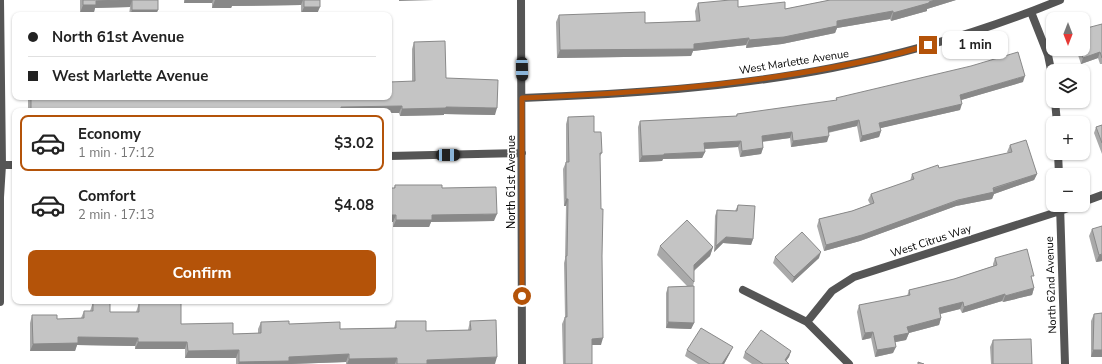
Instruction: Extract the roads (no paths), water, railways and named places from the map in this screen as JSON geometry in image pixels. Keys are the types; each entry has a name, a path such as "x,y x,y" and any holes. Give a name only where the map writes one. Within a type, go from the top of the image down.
{"street":[{"path":"0,0 2,165 0,197 0,302"},
{"name":"North 61st Avenue","path":"521,0 522,364"},
{"name":"West Marlette Avenue","path":"522,98 685,88 757,80 832,68 913,50 1031,12 1060,0"},
{"path":"1031,12 1048,55 1050,64"},
{"path":"392,156 522,153"},
{"path":"2,165 12,165"},
{"path":"1090,199 1102,195"},
{"name":"West Citrus Way","path":"807,322 832,291 854,277 1048,212"},
{"name":"North 62nd Avenue","path":"1060,212 1064,364"},
{"path":"744,290 807,322 848,364"}]}
